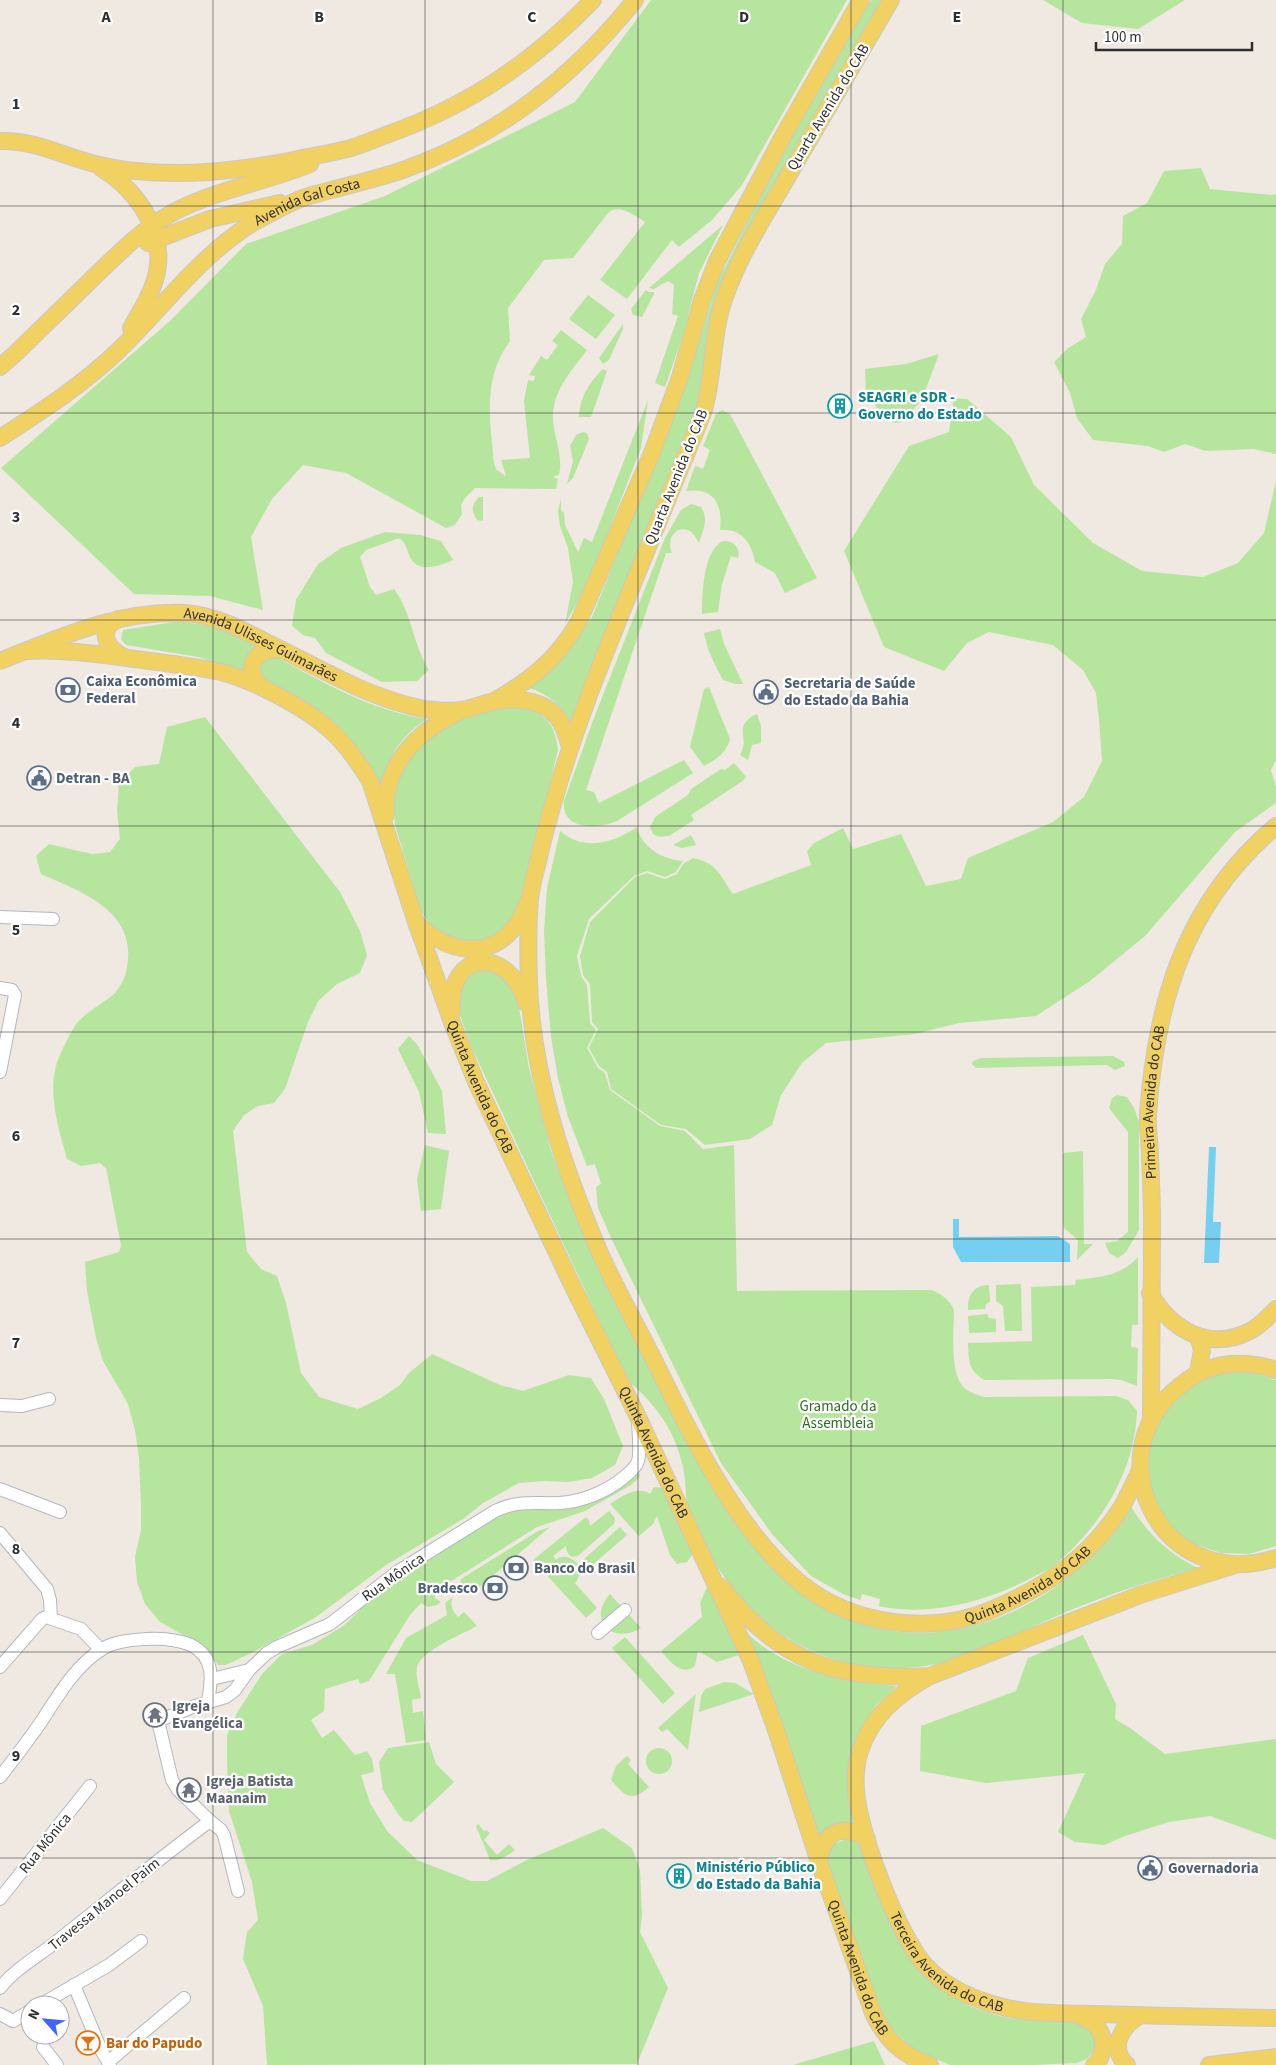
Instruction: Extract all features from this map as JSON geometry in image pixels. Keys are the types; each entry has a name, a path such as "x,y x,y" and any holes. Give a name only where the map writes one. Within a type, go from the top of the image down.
{"main road":[{"path":"0,367 100,272 154,232 183,207 229,190 281,176 344,150 421,123 460,104 503,78 563,31 593,0"},
{"name":"Avenida Gal Costa","path":"0,438 61,399 119,350 226,243 251,225 301,198 402,170 436,157 493,127 526,107 561,80 608,34 635,0"},
{"name":"Quarta Avenida do CAB","path":"494,701 514,690 544,668 566,643 578,624 652,453 680,377 702,300 717,261 782,138 861,0"},
{"name":"Quarta Avenida do CAB","path":"570,746 619,616 703,413 708,396 715,331 734,272 891,0"},
{"path":"5,139 45,147 95,164 136,171 174,173 253,168 344,150"},
{"path":"95,164 124,183 139,201 154,232 158,265 154,279 141,312 119,350"},
{"path":"154,232 301,198"},
{"name":"Avenida Ulisses Guimarães","path":"0,661 69,633 125,617 193,614 236,627 387,700 417,708 467,709 494,701"},
{"path":"125,617 113,622 106,633 106,639 112,650 126,658"},
{"path":"261,686 255,681 252,674 255,658 260,652 267,649 284,650"},
{"name":"Avenida Ulisses Guimarães","path":"26,651 59,650 222,672 261,686 311,714 336,734 370,781 386,827"},
{"path":"494,701 521,699 541,705 552,712 562,724 570,746"},
{"path":"386,827 386,793 400,758 416,738 424,732 444,718 467,709"},
{"name":"Quinta Avenida do CAB","path":"570,746 554,795 531,894 529,985 532,1019 541,1074 562,1155 600,1252 710,1468 737,1511 759,1541 797,1581 823,1599 846,1609 902,1624 957,1620 987,1612 1047,1583 1072,1565 1098,1539 1122,1506 1140,1470"},
{"name":"Primeira Avenida do CAB","path":"1151,1416 1150,1293 1152,1223 1148,1116 1156,1040 1166,1002 1192,931 1211,898 1236,864 1276,826"},
{"name":"Quinta Avenida do CAB","path":"386,827 416,922 453,1025 492,1118 638,1417 750,1661 776,1730 819,1862 880,2026 886,2036 902,2052 930,2065"},
{"path":"416,922 430,935 448,945 461,949 478,949 494,945 511,932 523,915 531,894"},
{"path":"453,1025 451,996 454,985 466,967 487,962 497,964 514,977 524,994 532,1019"},
{"path":"1150,1293 1158,1308 1169,1320 1183,1330 1198,1336 1215,1339 1233,1338 1251,1331 1276,1308"},
{"path":"1198,1336 1202,1350 1198,1372"},
{"path":"1235,1565 1206,1559 1180,1546 1159,1525 1146,1499 1140,1470 1141,1447 1151,1416 1171,1390 1198,1372 1228,1363 1261,1364 1276,1370"},
{"path":"703,1561 759,1630 802,1657 836,1669 873,1676 930,1676 1140,1596 1235,1565 1260,1563 1276,1558"},
{"name":"Terceira Avenida do CAB","path":"930,1676 907,1690 882,1711 866,1736 860,1752 856,1769 856,1789 858,1807 867,1839 904,1934 924,1964 935,1975 948,1985 984,2002 1008,2008 1139,2016 1276,2018"},
{"path":"819,1862 825,1840 836,1832 848,1831 867,1839"},
{"path":"1074,2013 1098,2028 1102,2036 1103,2047 1101,2056 1094,2065"},
{"path":"1127,2065 1121,2057 1119,2039 1126,2025 1139,2016"},
{"path":"1209,2065 1276,2057"}],"street":[{"path":"0,917 53,918"},
{"path":"0,988 12,990 15,995 0,1072"},
{"path":"0,1405 22,1406 49,1399"},
{"name":"Rua Mônica","path":"210,1822 178,1790 172,1780 158,1721 226,1697 235,1690 249,1670 277,1647 330,1624 397,1572 495,1511 521,1502 560,1503 593,1495 620,1481 638,1461 638,1417"},
{"path":"3,1495 60,1512"},
{"path":"0,1533 47,1589 52,1618"},
{"path":"598,1632 625,1610"},
{"path":"0,1667 42,1618 52,1618 81,1629 101,1650"},
{"path":"0,1777 66,1685 83,1665 101,1650 111,1645 133,1640 177,1640 195,1648 208,1663 212,1680 208,1702"},
{"path":"212,1680 249,1670"},
{"name":"Rua Mônica","path":"0,1899 90,1786"},
{"path":"210,1822 216,1825 224,1835 238,1891"},
{"name":"Travessa Manoel Paim","path":"0,1988 15,1973 144,1870 210,1822"},
{"path":"56,1995 109,1965 141,1941"},
{"path":"74,1984 109,2064 184,1998"},
{"path":"0,2014 13,2021 20,2017"},
{"path":"42,2047 57,2065"}],"green space":[{"path":"651,0 847,0 742,185 712,220 679,247 672,240 627,299 600,280 645,222 632,214 617,209 608,213 573,258 544,260 508,308 510,341 501,355 495,370 490,400 494,464 497,470 506,476 501,460 530,458 524,401 528,380 534,381 535,376 529,375 541,356 547,360 558,345 552,341 561,330 587,350 565,380 554,405 553,422 560,459 559,475 553,477 558,479 556,489 475,488 461,505 462,514 455,525 446,528 346,473 303,465 272,499 251,537 263,610 210,596 134,594 1,468 171,320 246,244 385,196 575,102"},
{"path":"871,0 885,0 732,264 698,403 616,604 571,723 554,702 530,688 565,656 592,617 686,384 717,283 782,154"},
{"path":"1043,0 1185,0 1138,29 1082,23"},
{"path":"1201,168 1210,189 1276,194 1276,454 1254,449 1206,451 1185,444 1164,452 1148,446 1093,440 1077,418 1070,393 1054,362 1067,349 1086,337 1081,319 1096,290 1105,264 1122,244 1123,216 1147,203 1164,171"},
{"path":"723,225 699,273 683,335 665,387 655,383 678,316 672,314 674,285 668,281 654,289 649,288"},
{"path":"646,290 654,292 654,294 642,317 633,315 631,309"},
{"path":"588,295 615,315 596,339 569,319"},
{"path":"623,324 623,329 609,360 603,364 599,358"},
{"path":"939,354 924,394 925,397 901,422 894,423 866,396 865,369 906,364"},
{"path":"603,369 607,371 591,417 579,417 581,403 586,391"},
{"path":"954,398 967,399 1011,437 1034,485 1093,543 1142,571 1203,577 1238,563 1264,533 1276,481 1276,760 1271,770 1276,787 1276,803 1235,832 1145,936 1090,981 1036,1016 959,1023 915,1034 826,1043 802,1063 781,1095 772,1125 750,1139 705,1145 686,1129 661,1125 611,1089 607,1072 599,1066 589,1048 598,1029 592,1022 590,984 583,975 580,956 590,922 635,877 647,873 665,879 677,874 683,864 693,858 708,863 718,871 733,894 811,865 807,851 814,843 843,828 853,849 901,834 926,886 961,879 968,858 1053,822 1084,797 1102,761 1096,693 1083,670 1053,645 989,632 967,643 944,671 884,647 844,551 909,446 949,432"},
{"path":"648,400 641,448 589,581 565,624 573,582 568,548 560,526 558,511 561,499 561,510 564,513 565,525 578,552 584,538 592,542"},
{"path":"722,410 730,414 817,578 785,593 775,573 755,562 748,543 740,534 734,531 720,530 720,512 715,499 704,492 696,490 686,491 695,466 703,469 710,450 703,446 716,414"},
{"path":"583,432 587,433 589,439 573,478 567,484 573,461 570,446 576,435"},
{"path":"479,497 483,497 483,521 477,520 473,510 473,505"},
{"path":"691,504 701,507 705,516 699,543 689,530 678,530 672,537 670,546 672,553 666,553 586,790 594,792 599,803 684,760 693,773 617,821 591,826 574,823 568,818 564,801 594,718 665,538 681,510"},
{"path":"385,532 420,535 441,541 453,560 430,567 418,565 410,557 405,544 399,538 366,550 360,557 370,587 376,595 394,589 405,608 419,650 429,670 417,681 382,682 326,653 315,638 303,635 292,626 296,600 318,564 341,548"},
{"path":"723,541 735,545 739,554 738,558 731,556 722,584 718,612 702,614 703,585 708,563 716,546"},
{"path":"174,622 196,623 257,644 249,655 247,672 198,657 126,645 121,639 123,630"},
{"path":"720,629 724,644 743,684 735,684 723,680 712,657 704,633"},
{"path":"272,655 328,685 366,702 406,715 427,719 409,733 395,750 386,769 381,792 312,706 263,678 259,668 260,664"},
{"path":"709,687 730,739 720,755 704,766 690,747 704,689"},
{"path":"509,705 537,713 549,722 553,729 558,750 523,898 517,914 492,938 466,944 433,931 420,908 395,825 394,794 400,774 417,746 453,722"},
{"path":"757,714 761,726 761,743 752,745 748,760 740,755 744,743 743,728 749,718"},
{"path":"205,717 340,892 360,931 367,955 360,973 337,984 319,1000 308,1022 285,1089 274,1103 258,1106 244,1115 233,1131 247,1252 261,1269 277,1276 286,1303 301,1373 319,1397 358,1409 381,1398 400,1385 409,1373 432,1354 500,1385 523,1391 569,1375 591,1378 604,1399 623,1446 615,1465 592,1478 568,1482 519,1483 483,1503 463,1519 386,1565 316,1617 226,1665 218,1665 203,1646 160,1622 145,1604 137,1582 135,1557 141,1530 141,1506 139,1458 135,1430 128,1404 103,1361 96,1338 87,1291 85,1262 119,1252 121,1245 106,1168 100,1163 81,1166 67,1159 54,1101 54,1077 62,1050 78,1022 114,994 120,987 128,960 127,942 122,927 113,915 87,895 41,874 36,856 49,844 92,854 110,852 120,839 117,811 119,784 135,767 159,764 167,727"},
{"path":"734,763 746,777 741,782 691,815 694,820 669,836 659,837 653,834 650,827 655,817 688,795 691,789 721,769 725,770"},
{"name":"Gramado da Assembleia","path":"637,827 643,841 654,851 668,858 683,861 676,872 665,877 647,871 634,876 589,919 577,956 581,976 587,985 590,1023 596,1030 587,1048 598,1068 605,1073 610,1090 660,1126 685,1131 703,1149 734,1145 737,1291 931,1290 945,1297 954,1310 953,1349 955,1369 961,1384 968,1391 984,1397 1116,1396 1128,1400 1137,1411 1130,1455 1113,1496 1101,1515 1072,1549 1047,1570 997,1594 958,1605 918,1610 898,1609 879,1606 880,1599 862,1594 860,1600 843,1594 811,1576 772,1534 721,1463 598,1208 596,1187 601,1184 595,1164 587,1166 568,1117 558,1078 551,1037 544,931 547,888 560,831 570,838 579,841 599,843 628,833"},
{"path":"691,835 696,845 682,848 673,845"},
{"path":"481,968 505,975 518,1001 529,1068 551,1151 581,1229 765,1560 794,1587 827,1610 870,1627 913,1633 956,1630 998,1618 1037,1599 1073,1573 1105,1542 1131,1506 1144,1526 1168,1550 1198,1568 1115,1593 1066,1612 978,1651 925,1666 890,1668 856,1665 825,1656 796,1642 769,1624 744,1602 723,1576 700,1537 688,1509 683,1468 674,1439 662,1417 646,1397 627,1380 471,1046 455,1002 461,980"},
{"path":"409,1036 417,1044 442,1091 446,1134 428,1133 419,1092 398,1049"},
{"path":"1113,1056 1124,1062 1125,1066 1115,1070 1107,1065 976,1068 972,1064 973,1061 981,1058"},
{"path":"1117,1095 1127,1097 1134,1108 1139,1122 1139,1230 1126,1252 1118,1258 1109,1253 1105,1243 1117,1241 1128,1232 1128,1132 1109,1108 1112,1098"},
{"path":"425,1145 449,1151 441,1209 421,1211 417,1179"},
{"path":"1083,1151 1084,1244 1093,1244 1077,1260 1078,1240 1063,1227 1063,1153"},
{"path":"1138,1257 1138,1325 1132,1325 1131,1347 1138,1348 1137,1386 1112,1379 984,1380 972,1368 969,1360 968,1343 1032,1341 1031,1287 1075,1285 1076,1280 1117,1272"},
{"path":"1021,1284 1022,1331 1005,1331 1003,1306 996,1301 996,1285"},
{"path":"989,1285 990,1302 986,1304 985,1309 968,1310 970,1295 979,1287"},
{"path":"987,1314 989,1318 996,1319 996,1332 969,1333 968,1316"},
{"path":"1224,1372 1253,1372 1276,1380 1276,1546 1249,1554 1221,1553 1194,1544 1171,1527 1154,1503 1146,1476 1146,1447 1156,1420 1197,1380"},
{"path":"630,1472 640,1474 639,1478 631,1485 585,1511 537,1527 437,1590 435,1598 441,1602 428,1607 421,1603 410,1615 369,1681 360,1684 358,1679 325,1689 324,1711 311,1720 322,1738 334,1730 355,1755 367,1751 372,1759 374,1772 361,1775 370,1803 387,1831 417,1860 471,1881 487,1881 527,1860 603,1828 632,1848 640,1870 642,1915 640,1932 668,1988 637,2064 267,2065 263,2006 243,1959 247,1932 258,1920 252,1882 229,1811 227,1735 237,1713 262,1674 282,1654 312,1645 343,1626 358,1612 378,1585 495,1511 576,1499"},
{"path":"654,1487 664,1488 697,1548 687,1562 677,1564 670,1555 657,1516 653,1524 639,1536 610,1504 624,1495 635,1491 650,1494"},
{"path":"609,1511 615,1518 614,1524 579,1555 571,1556 566,1546 553,1556 556,1560 566,1557 577,1563 579,1574 575,1583 597,1608 586,1618 533,1560 586,1517 589,1520 590,1526"},
{"path":"550,1527 470,1595 458,1593 461,1579 538,1531"},
{"path":"620,1527 627,1535 590,1567 583,1560"},
{"path":"709,1583 746,1653 717,1662 698,1651 695,1666 685,1670 680,1669 661,1651 702,1617 700,1603"},
{"path":"610,1594 641,1628 630,1633 620,1634 612,1632 606,1627 602,1620 601,1612 603,1603"},
{"path":"453,1597 452,1606 456,1615 458,1617 464,1612 477,1626 434,1649 420,1661 417,1667 417,1674 421,1698 412,1700 413,1713 423,1711 426,1740 406,1743 395,1674 386,1674 406,1638 447,1615 445,1603"},
{"path":"747,1633 780,1657 817,1672 857,1681 897,1686 877,1704 862,1727 848,1786 852,1825 820,1837"},
{"path":"1083,1635 1116,1704 1115,1719 1165,1754 1276,1739 1276,1840 1210,1816 1169,1822 1104,1845 1075,1842 1058,1832 1085,1773 986,1783 920,1771 921,1726 1016,1691 1028,1658"},
{"path":"625,1637 675,1693 663,1704 612,1648"},
{"path":"725,1682 735,1683 754,1694 699,1712 701,1696 705,1689"},
{"path":"696,1694 688,1750 667,1729 662,1732 658,1728"},
{"path":"429,1742 436,1764 454,1782 412,1822 404,1821 383,1790 379,1762 388,1748"},
{"path":"659,1748 668,1752 672,1761 668,1770 659,1774 650,1770 646,1761 650,1752"},
{"path":"627,1756 631,1760 628,1764 649,1787 633,1796 624,1793 611,1780 616,1766"},
{"path":"478,1824 484,1831 486,1830 490,1833 484,1840 497,1855 509,1844 515,1850 500,1859 490,1860 476,1826"},
{"path":"846,1839 857,1842 861,1846 933,1983 944,1992 969,2006 995,2015 1009,2018 1076,2021 1092,2027 1097,2048 1087,2059 1076,2063 950,2065 919,2052 909,2045 890,2027 877,2004 827,1861 827,1856 833,1844"},
{"path":"874,2041 885,2065 793,2065"}],"water":[{"path":"1209,1147 1216,1147 1213,1222 1221,1222 1219,1263 1204,1263"},
{"path":"953,1219 959,1219 959,1237 1058,1236 1070,1244 1070,1262 961,1262 953,1247"}],"place":[{"name":"SEAGRI e SDR - Governo do Estado","path":"840,406"},
{"name":"Caixa Econômica Federal","path":"68,690"},
{"name":"Secretaria de Saúde do Estado da Bahia","path":"766,692"},
{"name":"Detran - BA","path":"39,778"},
{"name":"Banco do Brasil","path":"516,1568"},
{"name":"Bradesco","path":"495,1588"},
{"name":"Igreja Evangélica","path":"155,1715"},
{"name":"Igreja Batista Maanaim","path":"189,1790"},
{"name":"Governadoria","path":"1150,1868"},
{"name":"Ministério Público do Estado da Bahia","path":"679,1876"},
{"name":"Bar do Papudo","path":"88,2043"}]}
